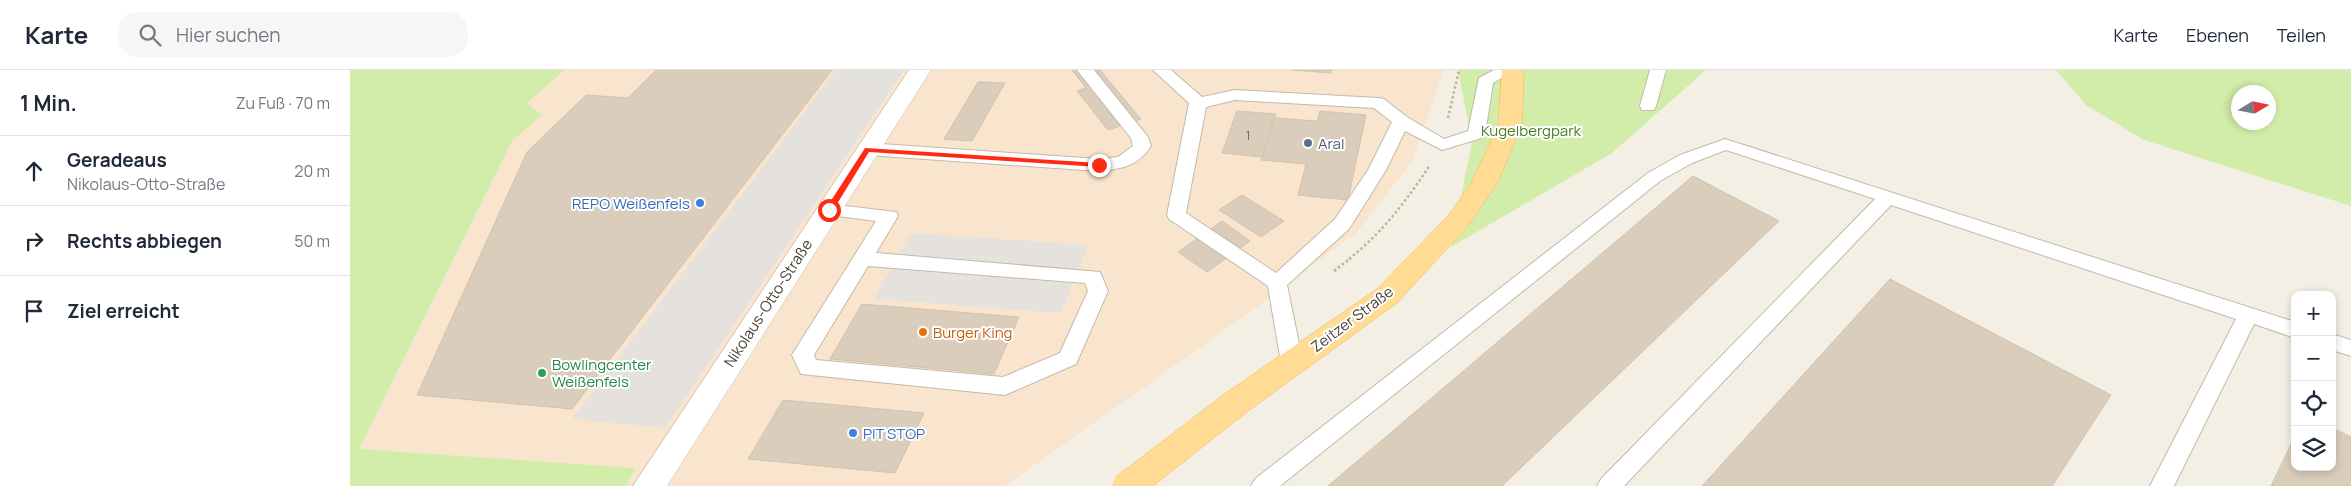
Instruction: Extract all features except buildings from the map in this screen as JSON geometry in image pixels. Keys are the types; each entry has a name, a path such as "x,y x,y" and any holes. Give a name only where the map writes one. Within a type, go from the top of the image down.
{"main road":[{"name":"Zeitzer Straße","path":"1129,486 1237,402 1387,296 1470,205 1484,184 1510,125 1513,70"}],"street":[{"name":"Nikolaus-Otto-Straße","path":"649,486 920,70"}],"lane":[{"path":"867,150 1090,165 1116,164 1128,161 1138,154 1142,146 1139,137 1086,70"},
{"path":"1161,70 1198,102 1209,103 1216,99 1235,95 1378,103 1401,121 1442,145 1476,134 1485,81 1507,70"},
{"path":"1648,106 1658,70"},
{"path":"1198,102 1176,215 1277,283 1292,363"},
{"path":"1277,283 1342,224 1377,170 1401,121"},
{"path":"1263,486 1654,177 1686,159 1725,144 2291,329"},
{"path":"1610,486 1888,197"},
{"path":"829,210 889,216 862,259 802,355 809,368 1005,386 1068,358 1098,291 1093,277 862,259"},
{"path":"2162,486 2249,314"},
{"path":"2336,343 2351,348"}],"shaded area":[{"path":"565,70 1444,70 1412,162 1358,231 1250,312 1005,486 626,486 636,468 359,449 512,141 542,115 526,104"},
{"path":"836,70 904,70 665,428 572,419"},
{"path":"911,233 1088,245 1061,313 874,299"}],"green space":[{"path":"350,70 565,70 527,103 542,115 512,141 359,449 636,468 626,486 350,486"},
{"name":"Kugelbergpark","path":"1458,70 1706,70 1612,153 1451,247 1472,142"},
{"path":"2056,70 2351,70 2351,206 2144,140 2086,105"}],"place":[{"name":"Aral","path":"1308,143"},
{"name":"REPO Weißenfels","path":"700,203"},
{"name":"Burger King","path":"923,332"},
{"name":"Bowlingcenter Weißenfels","path":"542,373"},
{"name":"PIT STOP","path":"853,433"}],"route":[{"path":"829,210 867,150 1099,165"}]}
